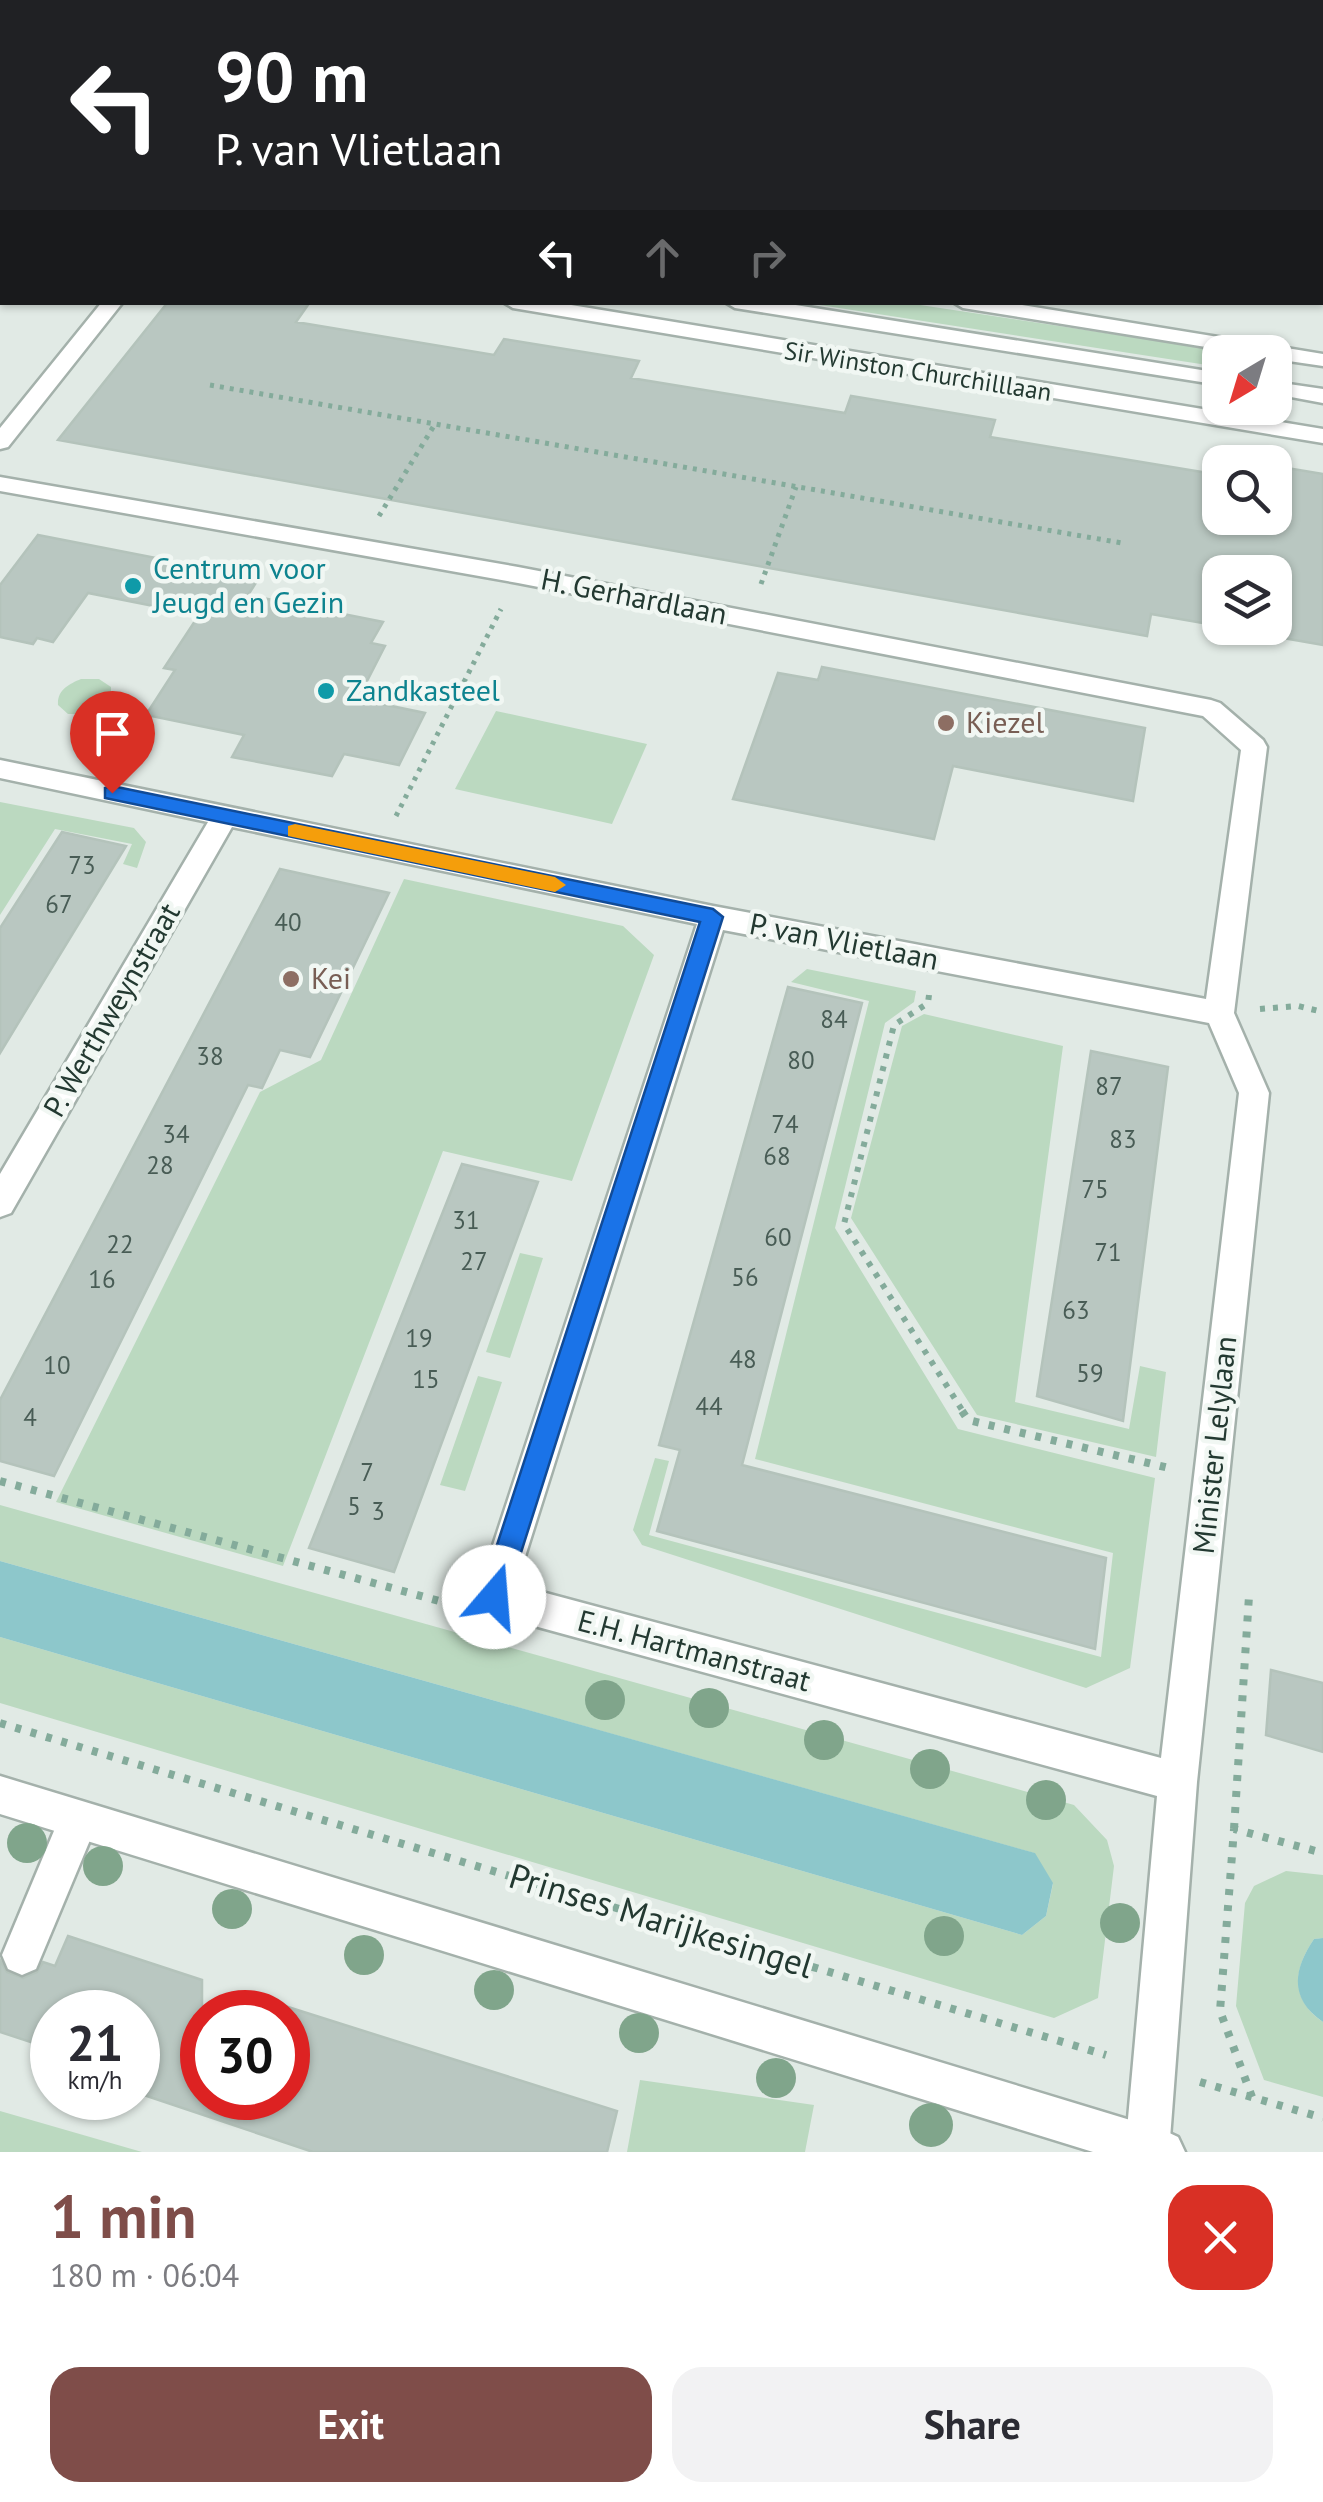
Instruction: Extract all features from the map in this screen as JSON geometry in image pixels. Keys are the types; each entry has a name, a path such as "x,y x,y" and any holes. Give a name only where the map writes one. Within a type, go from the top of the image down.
{"street":[{"path":"0,442 112,305"},
{"name":"Sir Winston Churchilllaan","path":"531,305 1323,436"},
{"name":"Sir Winston Churchilllaan","path":"753,305 1202,376"},
{"path":"983,305 1323,360"},
{"path":"1292,391 1323,396"},
{"name":"H. Gerhardlaan","path":"0,484 518,575 1211,709 1254,746 1219,1013"},
{"name":"P. van Vlietlaan","path":"0,769 713,917 1219,1013"},
{"name":"P. Werthweynstraat","path":"0,1202 224,817"},
{"path":"494,1597 713,917"},
{"name":"Minister Lelylaan","path":"1152,2150 1178,1782 1254,1093 1219,1013"},
{"name":"E.H. Hartmanstraat","path":"494,1597 1178,1782"},
{"path":"0,1795 1152,2150"},
{"path":"22,1955 78,1821"}],"path":[{"path":"210,385 1122,544"},
{"path":"360,547 435,424"},
{"path":"748,619 796,487"},
{"path":"380,849 518,575"},
{"path":"934,959 928,1003 894,1025 844,1224 968,1420 1212,1478"},
{"path":"1219,1013 1298,1006 1323,1012"},
{"path":"0,1482 451,1605 494,1597"},
{"name":"Prinses Marijkesingel","path":"0,1723 1323,2118"},
{"path":"1252,2097 1220,2011 1234,1829 1323,1853"}],"green space":[{"path":"820,305 920,305 1202,347 1202,364"},
{"path":"81,679 99,679 111,687 111,699 93,714 68,714 58,705 59,695"},
{"path":"496,711 647,744 612,824 455,789"},
{"path":"0,802 134,828 146,842 137,868 123,864 132,844 55,829 0,915"},
{"path":"404,879 623,926 654,955 572,1181 443,1151 283,1566 56,1502 260,1092 321,1060"},
{"path":"807,969 916,991 914,1002 885,1023 835,1228 958,1429 1155,1478 1130,1668 1086,1688 642,1545 633,1530 655,1458 669,1461 649,1535 1101,1657 1113,1553 755,1459 869,1001 791,982"},
{"path":"924,1014 1063,1046 1015,1402 1129,1429 1140,1366 1166,1372 1156,1457 977,1415 851,1218 902,1026"},
{"path":"520,1253 543,1258 510,1358 486,1352"},
{"path":"478,1376 502,1382 465,1491 440,1485"},
{"path":"0,1505 1074,1805 1107,1840 1114,1866 1098,1998 1054,2018 0,1703 0,1637 1022,1935 1046,1916 1053,1884 1034,1853 0,1561"},
{"path":"1286,1871 1323,1875 1323,1938 1314,1939 1307,1951 1298,1984 1305,2004 1323,2022 1323,2097 1264,2080 1236,2006 1245,1903 1254,1886"},
{"path":"640,2080 814,2105 805,2152 627,2152"},
{"path":"0,2111 142,2152 0,2152"}],"water":[{"path":"0,1561 1035,1853 1053,1883 1046,1916 1022,1935 0,1637"},
{"path":"1323,1938 1323,2022 1304,2004 1298,1984 1307,1951 1314,1939"}],"building":[{"path":"166,305 308,305 296,322 494,355 504,339 639,361 631,378 845,413 851,396 995,420 990,437 1202,472 1202,535 1292,535 1292,469 1323,474 1323,645 1292,640 1292,555 1202,555 1202,623 1151,614 1147,636 58,440"},
{"path":"38,535 259,578 248,595 383,622 371,643 385,646 364,687 378,689 372,702 425,713 399,765 344,754 332,776 232,757 244,735 146,715 175,670 164,668 199,615 88,593 53,642 37,638 33,644 0,637 0,585"},
{"path":"822,667 1145,728 1133,801 953,766 934,839 733,799 778,673 818,680"},
{"path":"62,832 126,846 0,1053 0,928"},
{"path":"280,869 389,893 310,1057 280,1050 262,1088 248,1085 54,1476 0,1461 0,1400"},
{"path":"788,987 862,1003 742,1465 1106,1558 1095,1649 657,1531 680,1450 659,1445"},
{"path":"1091,1051 1168,1067 1123,1421 1037,1396"},
{"path":"462,1164 538,1182 394,1572 309,1548"},
{"path":"1271,1670 1323,1683 1323,1752 1266,1735"},
{"path":"68,1936 202,1980 202,1990 180,1990 180,2107 160,2100 160,1990 30,1990 30,2042 0,2032 0,1960 7,1972 23,1978 37,1972 43,1962 55,1966"},
{"path":"310,2014 617,2111 607,2152 313,2152 218,2120 310,2120"}],"slow traffic":[{"path":"295,831 555,885"}],"place":[{"name":"Centrum voor Jeugd en Gezin","path":"133,586"},
{"name":"Zandkasteel","path":"326,691"},
{"name":"Kiezel","path":"946,723"},
{"name":"Kei","path":"291,979"}],"route":[{"path":"112,793 713,917 494,1597"}]}
